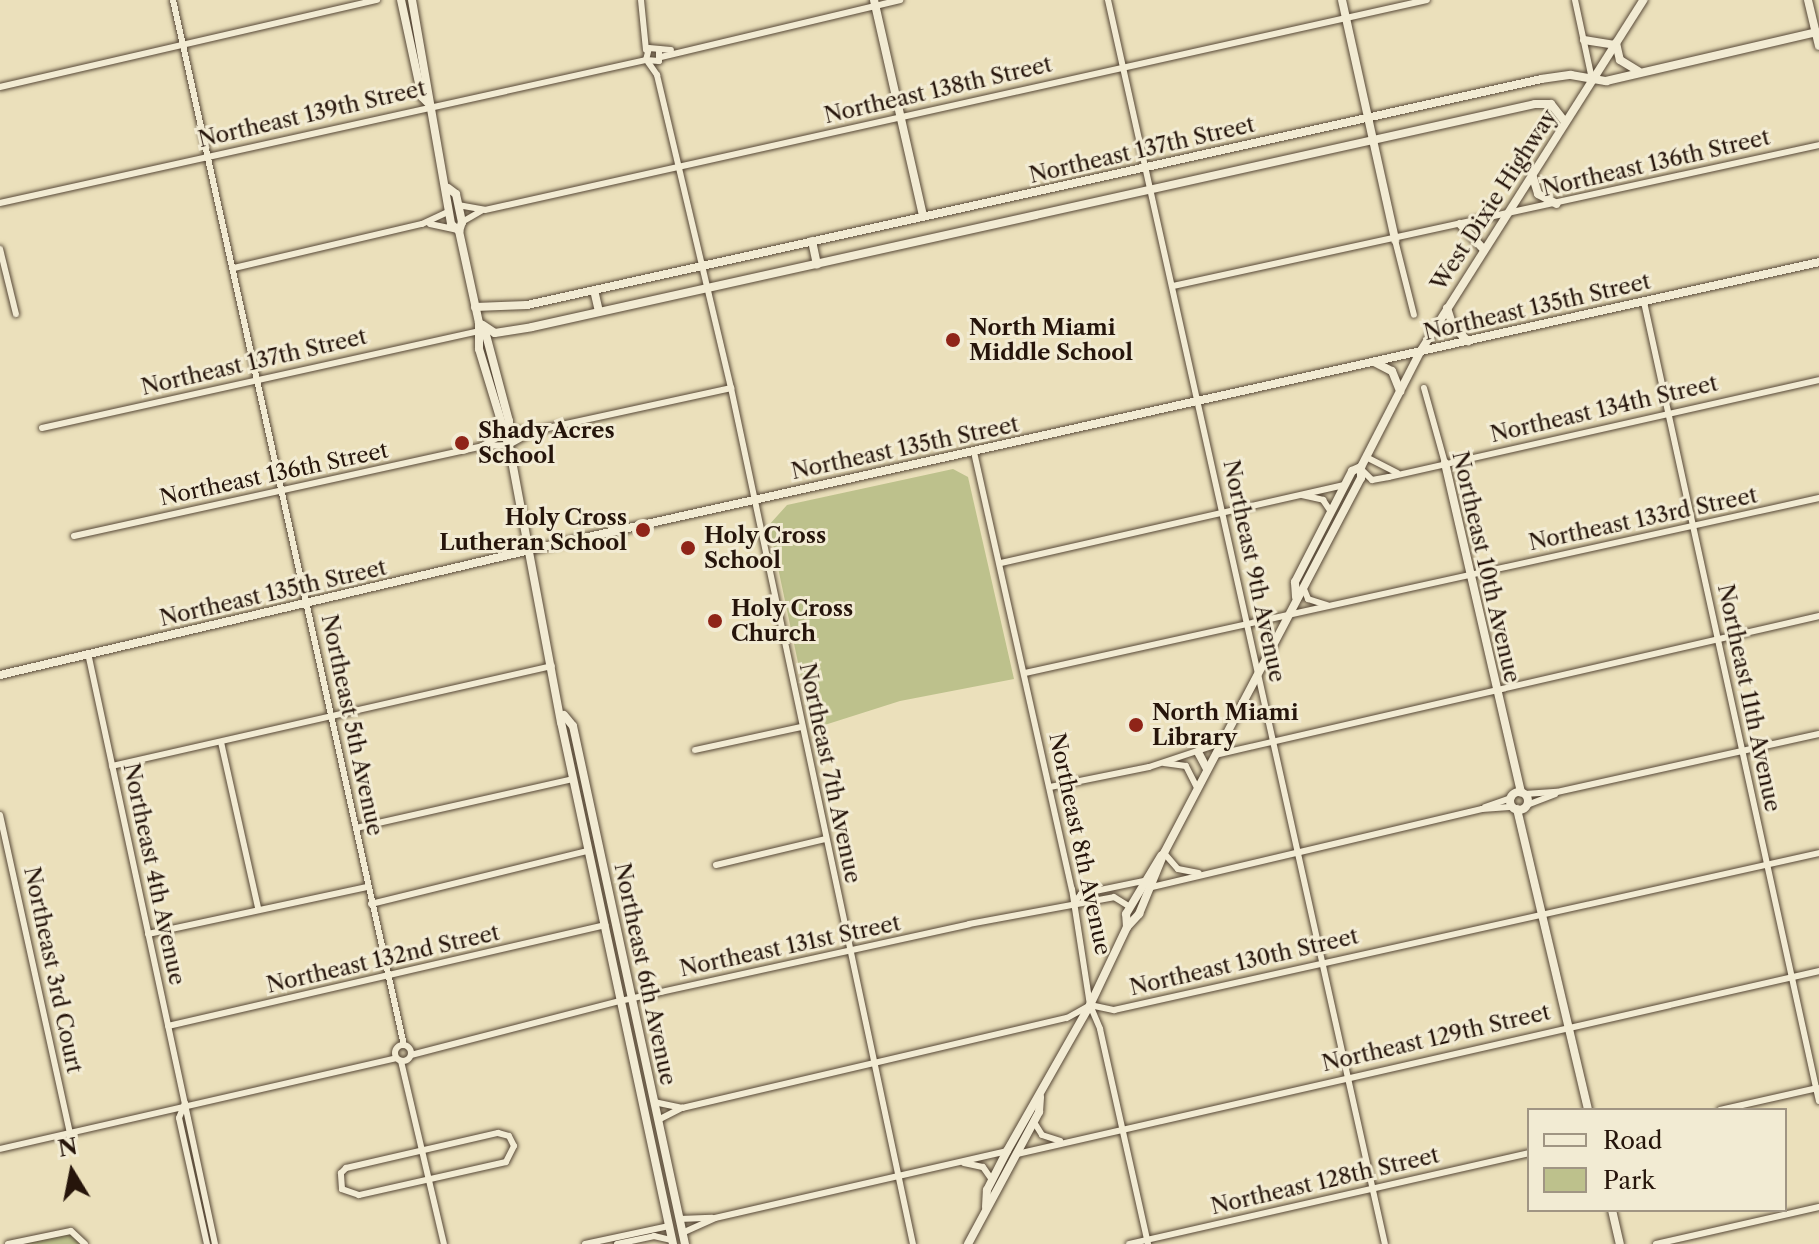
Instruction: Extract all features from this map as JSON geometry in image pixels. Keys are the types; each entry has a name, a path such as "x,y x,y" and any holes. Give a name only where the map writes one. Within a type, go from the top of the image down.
{"main road":[{"name":"Northeast 6th Avenue","path":"401,0 422,97 430,105"},
{"name":"Northeast 6th Avenue","path":"412,0 448,188 448,212 460,227"},
{"path":"1342,0 1395,240"},
{"name":"West Dixie Highway","path":"1296,597 1295,582 1345,485 1361,467 1420,352 1643,0"},
{"path":"1808,0 1819,46"},
{"path":"875,3 923,216"},
{"name":"Northeast 137th Street","path":"475,307 500,310 594,290 1560,76 1606,81 1638,71 1816,32"},
{"path":"1584,40 1615,44 1620,60 1638,71"},
{"name":"Northeast 137th Street","path":"477,327 495,333 1540,103 1553,105 1565,122"},
{"path":"1532,174 1538,194 1557,204"},
{"name":"Northeast 6th Avenue","path":"448,188 458,205 477,327 485,331 507,433 564,715 587,851 672,1242"},
{"path":"1053,189 1058,209"},
{"path":"1460,224 1484,250"},
{"path":"812,241 817,264"},
{"name":"Northeast 135th Street","path":"0,675 530,550 1819,262"},
{"path":"594,290 599,311"},
{"path":"1447,308 1453,327 1468,341"},
{"path":"1374,362 1392,371 1400,391"},
{"name":"Northeast 10th Avenue","path":"1445,463 1588,1108"},
{"name":"West Dixie Highway","path":"968,1244 1034,1122 1040,1097 1090,1005 1127,927 1152,887 1164,853 1361,478 1361,467"},
{"name":"Northeast 6th Avenue","path":"564,715 571,720 683,1244"},
{"path":"1198,752 1207,770"},
{"path":"573,779 588,796"},
{"name":"West Dixie Highway","path":"1127,927 1130,907 1143,881 1164,853"},
{"name":"West Dixie Highway","path":"986,1207 992,1180 1030,1105 1040,1097"},
{"path":"664,1199 682,1233"},
{"path":"1612,1212 1620,1244"},
{"path":"669,1226 683,1244"}],"street":[{"name":"Northeast 5th Avenue","path":"173,0 389,977 444,1244"},
{"path":"0,87 377,0"},
{"path":"641,0 648,34 646,56"},
{"path":"646,56 875,3 900,0"},
{"name":"Northeast 9th Avenue","path":"1108,0 1200,400 1296,851 1385,1244"},
{"name":"Northeast 138th Street","path":"458,205 485,210 1427,0"},
{"path":"1575,0 1592,79"},
{"path":"648,34 659,53"},
{"path":"646,56 659,53"},
{"name":"Northeast 7th Avenue","path":"659,53 657,75 731,388 913,1244"},
{"name":"Northeast 139th Street","path":"0,203 646,56"},
{"name":"Northeast 7th Avenue","path":"646,56 657,75"},
{"name":"Northeast 136th Street","path":"1173,286 1819,145"},
{"path":"422,224 460,227 485,210"},
{"path":"234,268 422,224 448,212"},
{"path":"1395,240 1414,315"},
{"path":"0,249 16,314"},
{"name":"Northeast 11th Avenue","path":"1644,302 1819,1101"},
{"name":"Northeast 137th Street","path":"42,428 477,327"},
{"name":"Northeast 134th Street","path":"1361,467 1372,480 1819,380"},
{"name":"Northeast 136th Street","path":"482,446 507,433 534,431 731,388"},
{"name":"Northeast 10th Avenue","path":"1424,388 1445,463"},
{"name":"Northeast 136th Street","path":"74,536 482,446 509,445 534,431"},
{"name":"Northeast 8th Avenue","path":"974,452 1050,787 1074,903 1090,1005 1122,1127 1147,1242"},
{"path":"1366,457 1397,473"},
{"path":"1001,563 1345,485"},
{"path":"1302,495 1323,500 1331,512"},
{"name":"Northeast 133rd Street","path":"1025,673 1246,621 1334,606 1819,498"},
{"path":"1304,589 1308,599 1334,606"},
{"path":"1215,755 1819,616"},
{"name":"Northeast 4th Avenue","path":"88,653 215,1244"},
{"path":"112,766 552,666"},
{"path":"695,750 801,727"},
{"path":"1152,887 1199,873 1819,734"},
{"path":"221,742 258,908"},
{"path":"1050,787 1164,763 1221,743"},
{"path":"1164,763 1188,768 1197,789"},
{"path":"356,828 573,779"},
{"name":"Northeast 3rd Court","path":"0,815 70,1133"},
{"path":"716,865 825,839"},
{"path":"371,904 587,851"},
{"path":"1164,853 1178,869 1199,873"},
{"name":"Northeast 130th Street","path":"658,1120 682,1108 1067,1018 1090,1005 1108,1011 1819,853"},
{"name":"Northeast 131st Street","path":"1074,903 1081,894 1143,881"},
{"path":"148,934 367,887"},
{"name":"Northeast 131st Street","path":"0,1149 620,1001 1074,903 1117,897 1130,907"},
{"name":"Northeast 132nd Street","path":"168,1026 605,925"},
{"name":"Northeast 129th Street","path":"1017,1154 1060,1141 1819,971"},
{"path":"1729,1108 1818,1088"},
{"name":"Northeast 130th Street","path":"654,1102 682,1108"},
{"name":"Northeast 4th Avenue","path":"185,1103 179,1118 207,1244"},
{"path":"1034,1122 1042,1135 1060,1141"},
{"path":"498,1133 509,1136 514,1146 506,1162 430,1179 355,1196 340,1184 346,1168 423,1149 498,1133"},
{"path":"679,1219 715,1218 1007,1151"},
{"name":"Northeast 128th Street","path":"1129,1244 1527,1153"},
{"path":"964,1163 983,1167 992,1180"},
{"path":"1656,1244 1819,1207"},
{"path":"682,1233 715,1218"},
{"path":"585,1244 669,1226"},
{"path":"8,1244 71,1231 85,1244"},
{"path":"617,1244 654,1236 672,1242"}],"green space":[{"path":"953,469 968,477 1014,679 900,701 812,729 769,525 787,505"},
{"path":"71,1233 82,1244 19,1244"}],"place":[{"name":"North Miami Middle School","path":"953,340"},
{"name":"Shady Acres School","path":"462,443"},
{"name":"Holy Cross Lutheran School","path":"643,530"},
{"name":"Holy Cross School","path":"688,548"},
{"name":"Holy Cross Church","path":"715,621"},
{"name":"North Miami Library","path":"1136,725"}]}
